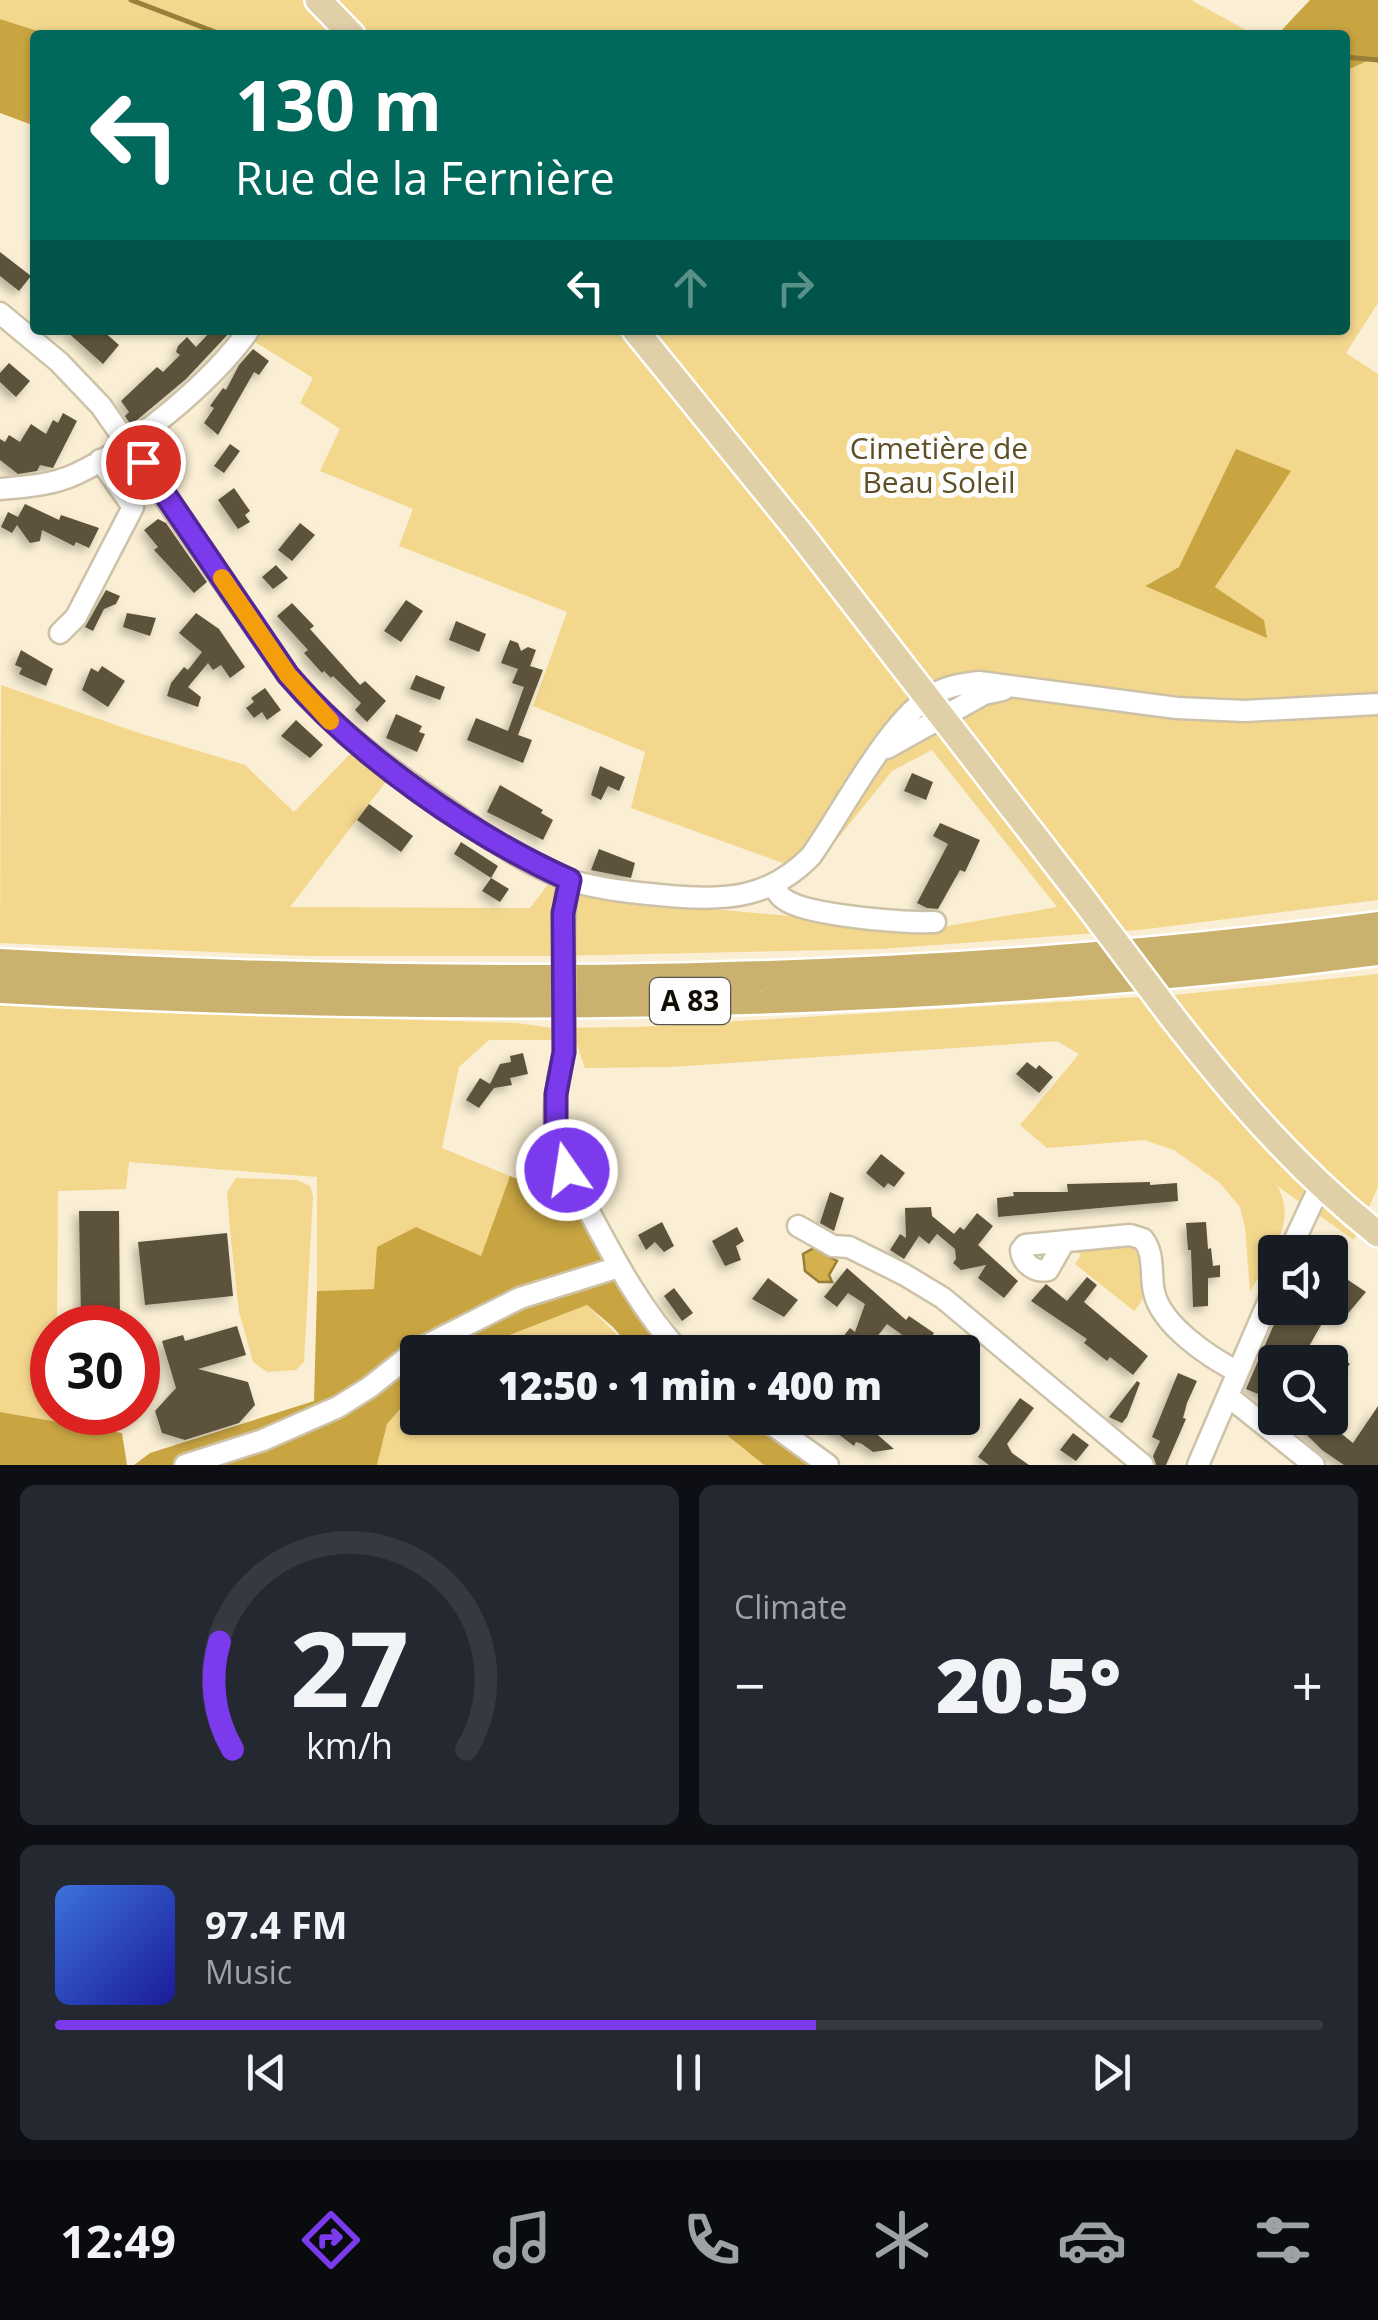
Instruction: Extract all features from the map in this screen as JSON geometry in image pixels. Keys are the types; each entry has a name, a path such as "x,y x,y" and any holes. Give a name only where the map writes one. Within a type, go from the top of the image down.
{"highway":[{"name":"A 83","path":"0,964 280,976 532,979 825,974 1055,960 1378,927"},
{"path":"0,952 465,968 808,963 1032,950 1055,960"},
{"name":"A 83","path":"0,988 263,999 646,1002 972,989 1378,950"}],"main road":[{"path":"318,0 347,30"},
{"path":"639,335 803,537 1219,1078 1320,1186 1378,1234"}],"street":[{"path":"0,313 84,387 128,442 288,675 315,708 389,768 484,834 532,864 570,880 627,892 704,899 745,895 773,886 795,873 812,856 893,732 928,698 952,686 979,682 1176,708 1245,710 1378,704"},
{"path":"0,490 36,486 74,475 100,460 195,389 244,335"},
{"path":"60,633 76,617 133,507 100,460"},
{"path":"882,750 984,694 1020,688"},
{"path":"570,880 564,927 564,1052 556,1094 556,1134 567,1170 619,1267 664,1335"},
{"path":"773,886 784,899 796,904 846,916 906,924 935,922"},
{"path":"1298,1235 1320,1186"},
{"path":"798,1226 833,1246 849,1247 943,1298 1143,1465"},
{"path":"1064,1242 1130,1235 1143,1239 1150,1254 1154,1294 1163,1318 1238,1372"},
{"path":"185,1465 263,1440 338,1407 415,1351 520,1298 619,1267"},
{"path":"1198,1465 1258,1325"},
{"path":"1228,1396 1314,1465"},
{"path":"787,1435 828,1465"}],"green space":[{"path":"0,0 1191,0 1246,30 34,30 0,19"},
{"name":"Cimetière de Beau Soleil","path":"1373,59 1378,63 1378,303 1346,353 1378,374 1378,900 1139,930 881,949 308,956 0,943 1,685 245,765 294,812 352,752 388,779 290,907 530,908 549,883 625,901 931,929 1057,907 932,750 892,771 810,873 631,808 645,752 533,706 567,612 399,546 413,509 320,471 340,429 300,403 313,378 255,342 258,335 1350,335 1350,69","holes":["1290,472 1215,587 1264,620 1146,585 1179,567"]},
{"path":"1378,974 1378,1187 1354,1240 1277,1186 1285,1213 1283,1227 1280,1235 1258,1235 1258,1278 1250,1292 1240,1207 1220,1183 1174,1150 1144,1140 1047,1148 1020,1125 1079,1054 1057,1041 671,1067 585,1068 577,1045 550,1040 489,1040 459,1067 442,1148 510,1176 481,1256 374,1289 317,1291 317,1177 129,1162 126,1189 58,1191 57,1305 30,1305 30,1417 0,1412 0,1001 224,1014 516,1023 552,1028 639,1027 1174,995"},
{"path":"236,1178 297,1180 310,1186 313,1196 304,1362 296,1370 267,1372 253,1362 239,1312 230,1230 227,1192"},
{"path":"1122,1243 1141,1251 1144,1267 1145,1290 1134,1311 1075,1264 1081,1255 1073,1248"},
{"path":"587,1305 617,1335 508,1335"},
{"path":"400,1409 400,1435 727,1435 764,1465 377,1465 387,1424"}],"shaded area":[{"path":"1310,0 1378,0 1378,63 1372,59 1350,69 1350,30 1282,30"},
{"path":"0,19 34,30 30,30 30,124 0,113"},
{"path":"1236,449 1291,471 1215,587 1264,620 1267,638 1145,586 1179,567"},
{"path":"510,1176 571,1199 618,1287 658,1335 620,1335 587,1305 509,1335 400,1335 400,1409 387,1424 377,1465 134,1465 150,1453 314,1401 317,1291 374,1289 377,1247 416,1227 481,1256"},
{"path":"814,1248 837,1261 829,1275 832,1282 819,1282 805,1271 803,1254"},
{"path":"0,1412 30,1417 30,1435 122,1435 127,1465 0,1465"},
{"path":"727,1435 772,1435 814,1465 764,1465"}],"building":[{"path":"0,252 30,277 19,291 0,276"},
{"path":"71,335 108,335 119,345 103,364"},
{"path":"207,335 227,335 186,379 131,425 125,416 129,412 121,401 157,367 163,372 180,355 176,352 178,346 187,337 196,347"},
{"path":"253,349 269,361 259,375 254,372 218,435 204,423 214,408 210,406 223,388 226,390"},
{"path":"9,363 30,381 16,397 0,382 0,373"},
{"path":"63,413 77,421 53,468 40,465 37,471 18,474 0,460 0,439 5,442 9,435 20,442 31,424 46,434 53,420 58,423"},
{"path":"230,444 240,451 224,473 214,466"},
{"path":"234,488 250,511 245,515 250,522 238,529 218,500"},
{"path":"25,504 59,520 61,515 99,528 89,548 76,542 74,546 42,530 40,541 30,543 17,525 12,533 1,527 8,512 18,517"},
{"path":"158,519 166,523 207,582 194,593 154,550 158,547 144,530"},
{"path":"300,523 315,535 292,561 278,550"},
{"path":"276,565 288,578 273,589 262,577"},
{"path":"106,590 120,596 116,604 104,609 93,631 85,627"},
{"path":"406,600 423,611 401,642 384,631"},
{"path":"292,603 360,685 365,681 386,701 367,722 355,710 361,703 333,676 322,673 304,653 308,650 277,616"},
{"path":"127,613 156,618 150,636 123,627"},
{"path":"196,613 219,629 245,667 230,678 221,665 213,670 208,663 188,687 201,697 198,707 167,696 171,683 202,652 179,633"},
{"path":"456,621 486,634 479,652 449,640"},
{"path":"510,640 518,643 521,651 528,647 536,650 530,666 543,670 518,735 532,740 523,763 467,740 476,718 508,731 524,687 512,683 518,669 501,663"},
{"path":"21,650 53,669 46,686 19,674 22,668 15,665"},
{"path":"102,666 125,681 108,707 82,690 91,668 98,672"},
{"path":"416,675 445,687 440,700 410,689"},
{"path":"265,688 281,710 267,720 262,712 254,718 246,708 254,702 251,698"},
{"path":"396,714 422,726 419,732 425,734 417,752 386,738"},
{"path":"296,720 323,745 310,758 281,736"},
{"path":"600,766 625,777 619,791 608,786 601,800 591,795"},
{"path":"912,773 933,782 926,800 904,791"},
{"path":"500,785 553,820 543,840 487,812"},
{"path":"369,804 413,836 401,852 357,820"},
{"path":"940,823 980,840 965,872 960,870 938,909 917,903 948,844 933,836"},
{"path":"461,842 498,866 491,878 454,854"},
{"path":"599,849 635,863 631,878 591,870"},
{"path":"491,878 509,889 500,902 482,891"},
{"path":"523,1053 528,1074 510,1078 512,1085 494,1088 479,1108 466,1100 480,1078 490,1084 500,1064"},
{"path":"1027,1062 1036,1069 1039,1065 1053,1077 1039,1093 1016,1074"},
{"path":"881,1154 905,1173 894,1187 888,1183 884,1188 866,1173"},
{"path":"1177,1183 1178,1201 998,1217 997,1198 1014,1196 1013,1192 1068,1192 1067,1184"},
{"path":"830,1192 844,1198 834,1231 820,1223"},
{"path":"931,1207 932,1216 954,1234 960,1227 964,1230 977,1213 993,1226 978,1245 1018,1281 1004,1298 978,1278 986,1265 961,1270 953,1263 955,1249 937,1234 929,1244 919,1236 904,1259 890,1250 900,1234 906,1238 905,1208"},
{"path":"79,1211 119,1211 120,1305 81,1305"},
{"path":"662,1222 674,1246 664,1252 655,1242 646,1250 638,1235"},
{"path":"1206,1222 1208,1249 1211,1248 1213,1266 1220,1265 1220,1277 1208,1278 1208,1306 1193,1307 1186,1223"},
{"path":"737,1227 744,1241 736,1246 741,1260 725,1266 712,1241"},
{"path":"227,1233 233,1296 145,1305 138,1242"},
{"path":"847,1268 906,1320 909,1316 934,1333 902,1335 887,1324 878,1335 844,1335 850,1328 855,1332 865,1304 848,1293 837,1307 824,1297"},
{"path":"1087,1277 1097,1285 1084,1302 1148,1356 1133,1375 1110,1357 1107,1361 1084,1343 1087,1339 1031,1301 1046,1284 1067,1301"},
{"path":"768,1278 798,1300 784,1317 752,1299"},
{"path":"1348,1280 1366,1292 1348,1313"},
{"path":"674,1288 693,1313 682,1321 664,1296"},
{"path":"1274,1325 1321,1325 1310,1345 1265,1345"},
{"path":"237,1326 246,1355 198,1369 248,1382 255,1405 239,1423 185,1440 162,1433 160,1406 176,1388 162,1341 183,1335 185,1341"},
{"path":"1258,1361 1258,1394 1246,1389"},
{"path":"1178,1373 1197,1381 1166,1465 1156,1465 1153,1456 1160,1441 1152,1437"},
{"path":"1137,1381 1140,1383 1127,1417 1122,1423 1109,1417"},
{"path":"1020,1398 1034,1408 1007,1444 1012,1453 1029,1465 989,1465 978,1457"},
{"path":"1378,1406 1378,1465 1344,1465 1307,1435 1343,1435 1353,1443"},
{"path":"1073,1433 1089,1445 1076,1461 1060,1450"},
{"path":"839,1435 878,1435 894,1449 873,1452 856,1442 854,1446"}],"waterway":[{"path":"131,0 210,30"},
{"path":"1350,57 1378,60"}],"slow traffic":[{"path":"222,578 288,675 330,721"}],"route":[{"path":"143,462 288,675 315,708 351,740 484,834 532,864 570,880 563,913 564,1052 556,1094 556,1134 567,1170"}]}
